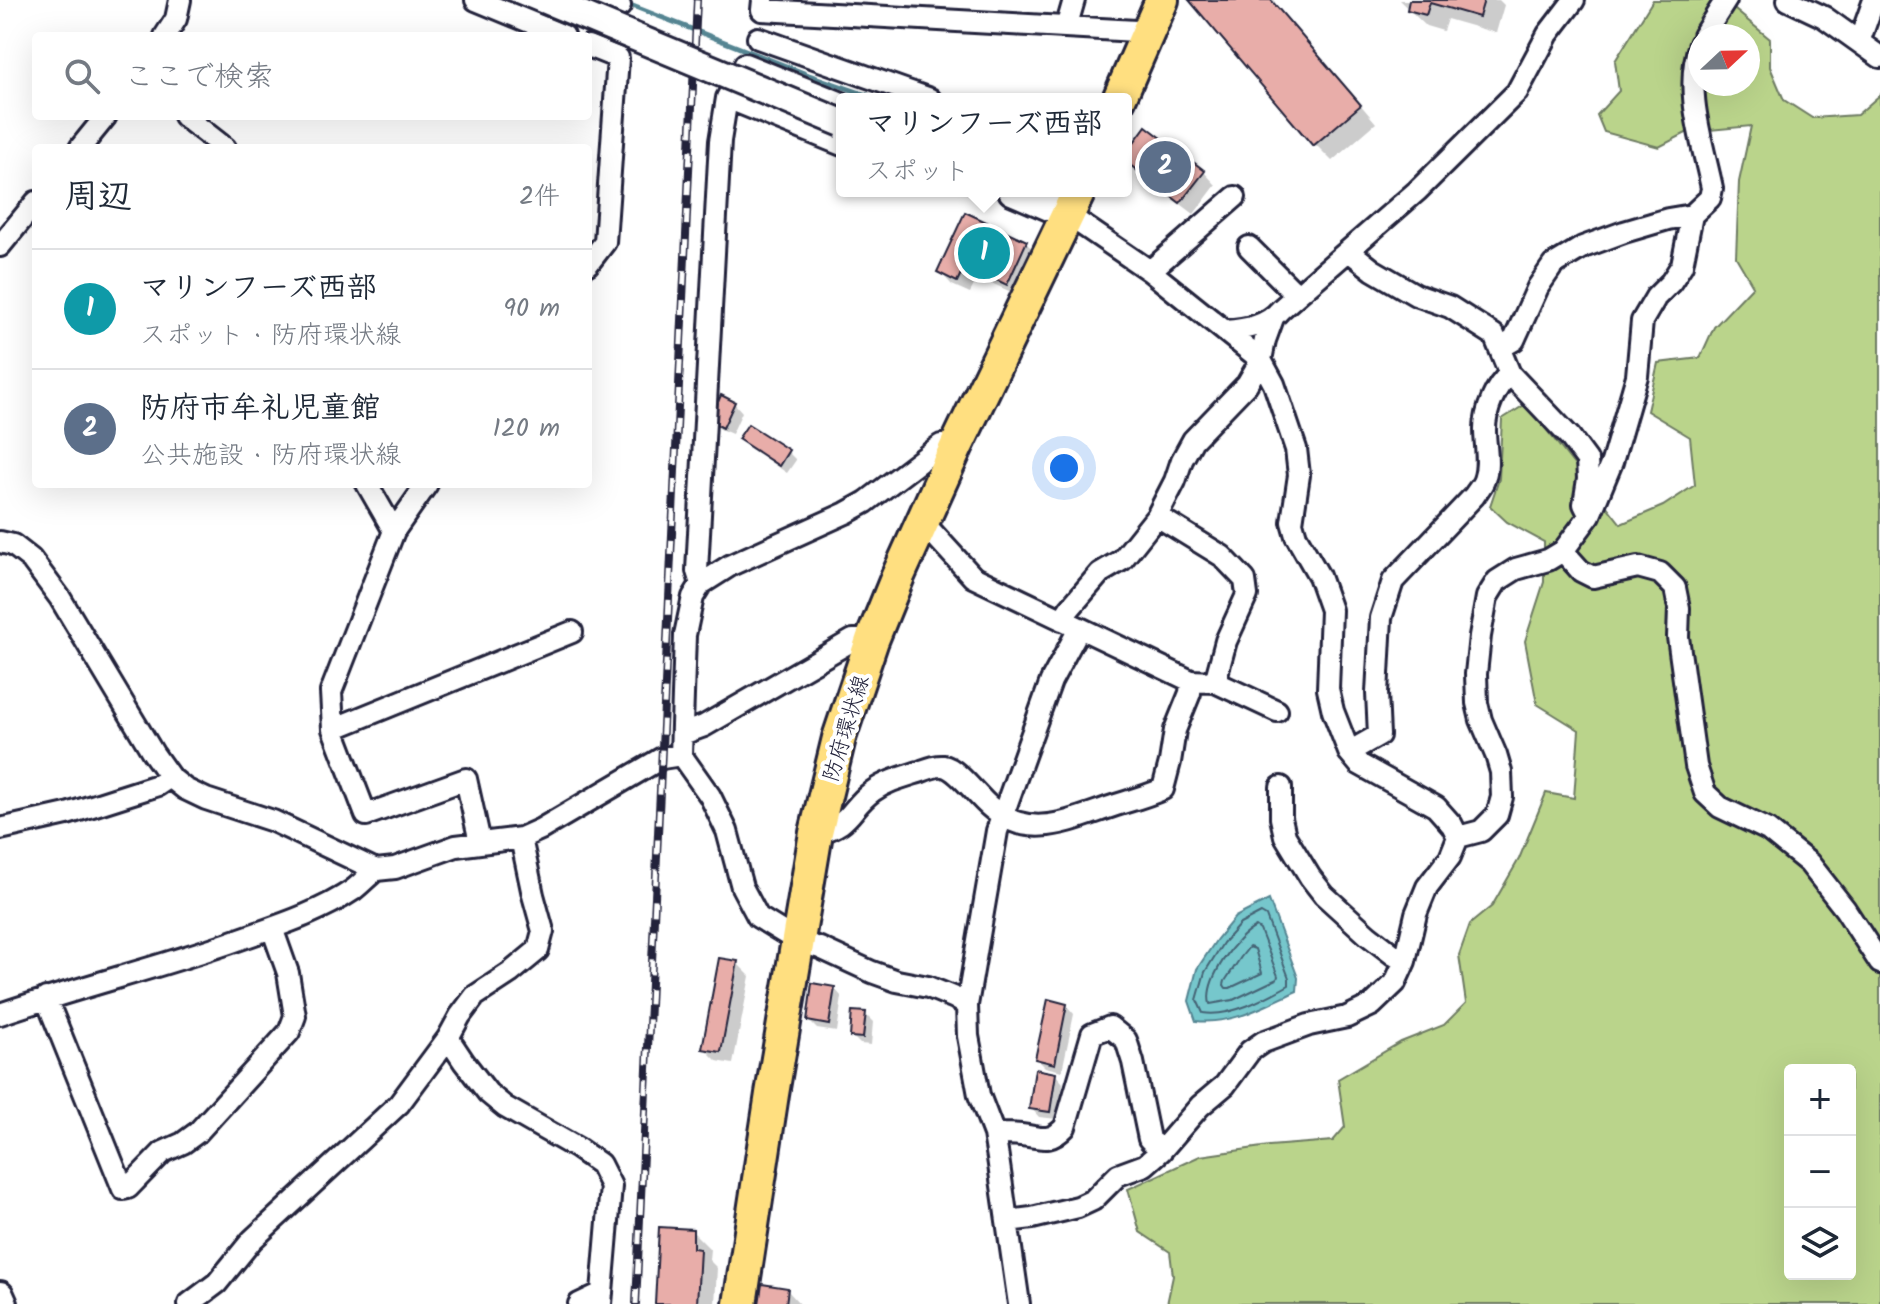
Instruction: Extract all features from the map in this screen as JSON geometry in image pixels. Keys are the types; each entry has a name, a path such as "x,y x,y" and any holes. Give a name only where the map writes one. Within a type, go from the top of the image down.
{"main road":[{"path":"1122,93 1162,0"},
{"name":"防府環状線","path":"740,1304 797,941 816,833 839,738 872,640 921,525 1073,203"}],"street":[{"path":"168,32 176,19 180,0"},
{"path":"476,0 554,32"},
{"path":"546,0 836,121"},
{"path":"1068,27 1074,0"},
{"path":"1225,331 1258,325 1273,318 1417,191 1517,92 1548,34 1574,0"},
{"path":"1711,24 1726,0"},
{"path":"1788,0 1824,17 1880,57"},
{"path":"1859,42 1874,0"},
{"path":"701,584 697,571 720,141 727,98 752,51 762,5 1136,31 1146,37"},
{"path":"592,48 618,58 605,242 592,259"},
{"path":"752,51 908,93"},
{"path":"752,51 836,100"},
{"path":"1500,348 1514,340 1538,287 1553,265 1583,247 1624,232 1692,215 1710,198 1712,188 1693,96"},
{"path":"727,98 836,143"},
{"path":"83,144 103,120"},
{"path":"189,120 220,144"},
{"path":"1007,1221 1078,1207 1093,1200 1118,1175 1145,1165 1161,1151 1200,1106 1225,1085 1250,1051 1263,1042 1309,1025 1347,1017 1372,1005 1395,983 1405,961 1416,914 1427,887 1450,857 1458,837 1436,807 1359,764 1349,752 1328,689 1331,610 1319,576 1296,536 1292,522 1299,475 1296,449 1274,384 1261,360 1150,271 1073,203 1042,197"},
{"path":"1150,271 1235,197"},
{"path":"0,246 32,207"},
{"path":"1458,837 1481,831 1497,815 1502,797 1501,772 1477,703 1478,662 1487,597 1497,581 1516,569 1548,560 1563,551 1590,515 1612,462 1637,376 1642,321 1656,297 1682,265 1692,215"},
{"path":"1249,247 1297,295"},
{"path":"1349,251 1373,270 1416,295 1450,307 1494,335 1510,374 1570,437 1587,460 1584,504 1590,515"},
{"path":"1019,1304 994,1134 979,1095 968,1036 967,1005 997,831 1070,624 1070,608 1100,573 1122,560 1157,516 1193,440 1247,384 1261,360 1273,318"},
{"path":"1349,752 1379,735 1377,693 1381,618 1393,581 1474,496 1484,481 1487,459 1485,427 1490,404 1502,380 1510,374"},
{"path":"957,445 941,445 866,502 731,565 701,584 693,597 685,635 681,755 710,796 727,831 742,887 758,917 797,941 897,981 928,987 967,1005"},
{"path":"369,488 394,531"},
{"path":"424,488 394,531 331,692 333,729 366,815 466,779 480,842"},
{"path":"1157,516 1222,556 1245,580 1247,595 1226,641 1215,682"},
{"path":"921,525 931,531 973,577 1191,681 1215,682 1277,711"},
{"path":"0,542 13,545 31,559 60,598 170,777 185,789 206,799 273,821 376,870 395,868 456,846 521,838 662,758 681,755"},
{"path":"1563,551 1581,571 1593,577 1638,567 1660,573 1675,588 1684,688 1696,766 1705,793 1720,807 1768,830 1809,863 1845,909 1880,963"},
{"path":"333,729 572,632"},
{"path":"682,734 704,726 853,640 872,640"},
{"path":"816,833 829,831 844,823 871,792 887,783 943,766 954,771 989,807 1014,823 1048,825 1146,797 1163,789 1175,730 1190,693 1191,681"},
{"path":"0,829 67,814 158,785 170,777"},
{"path":"1281,787 1281,818 1285,836 1310,877 1324,895 1368,935 1405,961"},
{"path":"189,1304 217,1283 252,1240 399,1104 475,996 538,950 543,931 521,838"},
{"path":"0,1014 272,928 354,889 376,870"},
{"path":"46,998 123,1189 128,1188 163,1152 198,1132 289,1032 295,1016 288,973 272,928"},
{"path":"994,1134 1023,1135 1042,1140 1058,1135 1065,1127 1092,1034 1110,1027 1126,1040 1149,1139 1161,1151"},
{"path":"448,1038 488,1093 505,1107 600,1164 611,1186 601,1298 579,1304"},
{"path":"0,1295 4,1304"}],"green space":[{"path":"1653,0 1723,0 1752,24 1688,24 1688,96 1760,96 1760,31 1770,39 1770,67 1784,100 1812,118 1857,115 1880,95 1880,1304 1167,1304 1173,1276 1170,1252 1140,1232 1128,1189 1200,1156 1333,1141 1345,1127 1338,1079 1401,1042 1444,1025 1466,1003 1459,955 1470,924 1492,906 1519,859 1546,793 1574,798 1579,730 1537,704 1525,641 1544,582 1544,542 1507,522 1490,506 1499,479 1502,419 1526,404 1621,524 1663,506 1695,485 1690,437 1647,411 1658,363 1700,358 1714,327 1753,286 1736,257 1739,182 1751,126 1688,132 1659,147 1604,132 1597,115 1619,91 1615,61"}],"water":[{"path":"1269,900 1298,978 1297,991 1236,1017 1196,1021 1189,1001 1197,969 1235,917"}],"building":[{"path":"1189,0 1271,0 1361,105 1313,146"},
{"path":"1409,0 1484,0 1479,17 1430,3 1426,15 1407,10"},
{"path":"1146,126 1205,171 1180,203 1132,167 1132,145"},
{"path":"965,212 1027,241 1007,285 965,265 957,282 937,272"},
{"path":"721,395 735,402 723,428 710,421"},
{"path":"748,424 789,450 779,466 738,439"},
{"path":"719,958 738,961 721,1052 702,1049"},
{"path":"812,983 835,987 829,1025 807,1021"},
{"path":"1048,999 1067,1004 1055,1064 1035,1059"},
{"path":"852,1011 866,1012 863,1038 850,1037"},
{"path":"1035,1069 1056,1073 1050,1112 1029,1109"},
{"path":"659,1227 693,1229 693,1248 700,1249 697,1304 655,1304"},
{"path":"762,1284 788,1288 786,1304 759,1304"}],"waterway":[{"path":"625,3 861,93"}],"railway":[{"path":"636,1304 697,0"}],"place":[{"name":"防府市牟礼児童館","path":"1165,167"},
{"name":"マリンフーズ西部","path":"984,253"}]}
